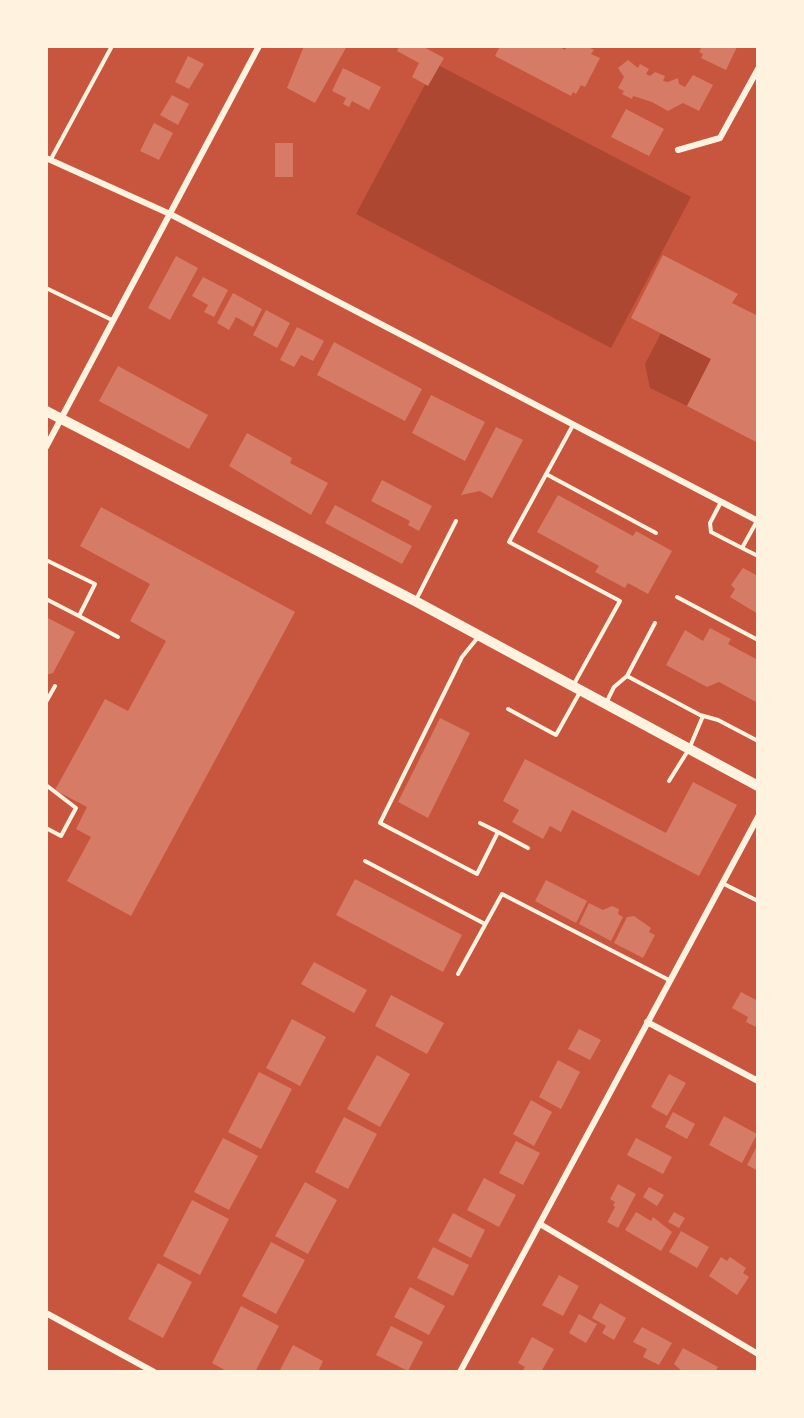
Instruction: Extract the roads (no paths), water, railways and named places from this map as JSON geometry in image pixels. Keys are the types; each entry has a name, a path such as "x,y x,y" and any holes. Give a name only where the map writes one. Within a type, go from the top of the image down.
{"main road":[{"path":"46,411 415,601 758,786"}],"street":[{"path":"46,447 259,46"},
{"path":"678,150 720,138 758,69"},
{"path":"49,159 170,214 757,521"},
{"path":"460,1371 758,817"},
{"path":"646,1022 758,1081"},
{"path":"540,1224 758,1354"},
{"path":"46,1313 154,1371"}],"lane":[{"path":"49,159 112,46"},
{"path":"46,288 112,320"},
{"path":"508,709 556,735 620,601 509,542 573,425"},
{"path":"546,474 656,533"},
{"path":"721,502 710,523 711,532 758,556"},
{"path":"415,601 456,521"},
{"path":"742,548 757,521"},
{"path":"46,560 95,584 79,616"},
{"path":"677,597 758,640"},
{"path":"46,599 118,637"},
{"path":"606,703 614,687 627,676 655,622"},
{"path":"480,636 462,657 380,823 477,874 498,832"},
{"path":"627,676 703,716 718,720 758,741"},
{"path":"46,702 55,686"},
{"path":"669,781 689,749 703,716"},
{"path":"46,785 75,808 61,836 46,828"},
{"path":"480,823 528,848"},
{"path":"365,861 485,924"},
{"path":"721,882 758,901"},
{"path":"458,974 502,894 669,980"}]}
